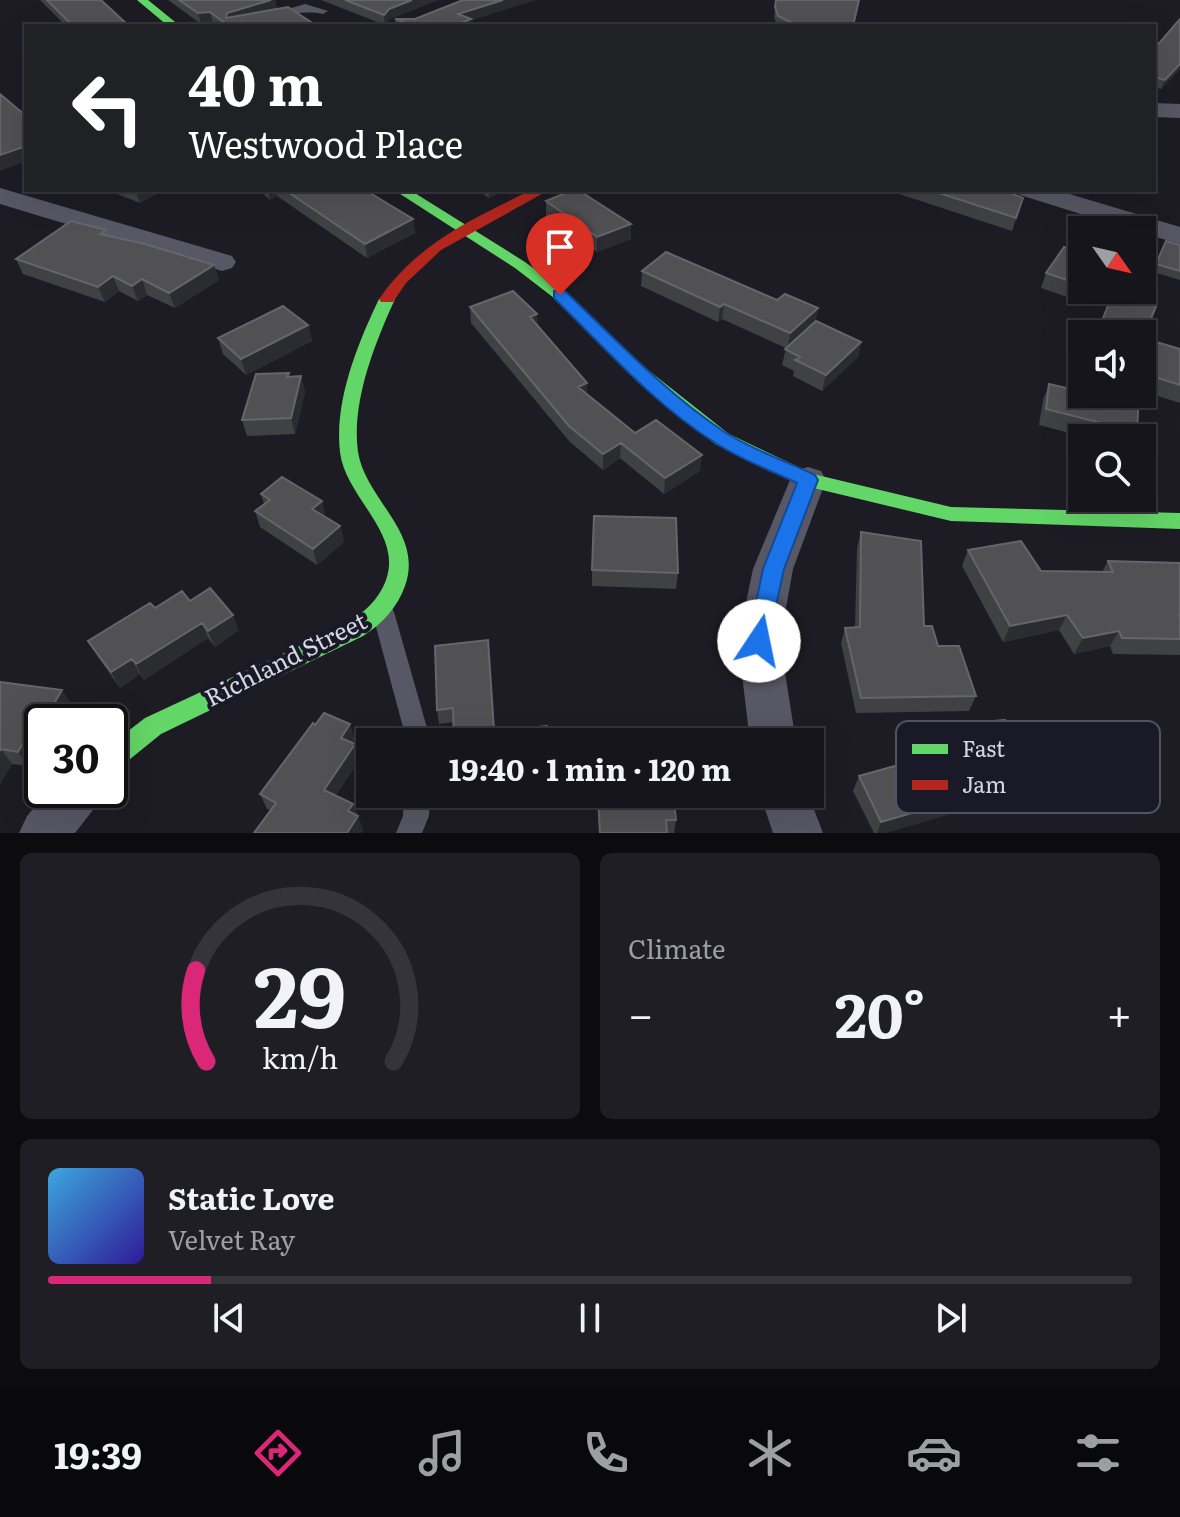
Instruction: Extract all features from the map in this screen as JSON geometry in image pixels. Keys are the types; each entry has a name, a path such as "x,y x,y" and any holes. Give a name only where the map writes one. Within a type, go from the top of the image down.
{"street":[{"path":"142,0 172,24"},
{"path":"1156,110 1180,111"},
{"path":"404,192 467,230 560,295 637,370 722,439 808,480 951,514 1180,521"},
{"name":"Richland Street","path":"128,746 150,728 338,638 361,626 382,609 401,574 401,551 390,525 367,499 351,464 348,431 359,381 382,310 396,284 420,259 538,192"},
{"path":"1036,192 1180,236"},
{"path":"0,196 222,262"},
{"path":"771,728 759,641 773,569 808,480"},
{"path":"44,833 64,808"},
{"path":"789,808 798,833"}],"lane":[{"path":"242,24 305,7 323,11"},
{"path":"382,609 415,728"},
{"path":"409,833 416,808"}],"building":[{"path":"47,0 101,0 127,24 71,24"},
{"path":"179,0 271,0 227,13 226,18 288,7 314,24 226,24 210,12 198,13"},
{"path":"345,0 412,0 389,9 384,15"},
{"path":"463,0 503,0 458,14 471,19 459,24 409,24 395,19 415,19"},
{"path":"776,0 859,0 853,24 794,24 778,16"},
{"path":"1180,19 1180,64 1165,80 1156,78 1156,47"},
{"path":"0,94 24,114 24,148 0,155"},
{"path":"288,192 368,192 413,219 365,244"},
{"path":"568,192 581,192 631,224 597,237 546,201"},
{"path":"936,192 1008,192 1023,198 1016,218"},
{"path":"71,221 106,230 100,234 214,265 169,293 142,279 132,286 113,276 98,287 16,259"},
{"path":"1166,241 1180,245 1180,271 1156,264"},
{"path":"1064,247 1068,248 1068,280 1046,273"},
{"path":"666,252 777,300 785,294 818,308 790,333 724,304 720,307 642,271"},
{"path":"513,291 537,314 530,317 587,383 578,387 635,433 656,420 702,455 665,478 621,443 603,454 569,426 470,307"},
{"path":"1109,304 1157,304 1150,320 1102,320"},
{"path":"283,306 308,325 241,359 218,338"},
{"path":"816,321 861,342 826,375 795,360 800,357 785,349"},
{"path":"1156,342 1180,349 1180,385 1156,377"},
{"path":"289,373 287,377 301,376 291,418 242,420 256,374"},
{"path":"1049,384 1068,388 1068,408 1138,408 1137,424 1105,424 1046,409"},
{"path":"282,477 322,501 312,509 340,526 313,549 255,511 270,500 261,494"},
{"path":"594,516 676,518 678,573 592,570"},
{"path":"861,532 921,541 924,626 932,626 938,646 959,646 976,696 861,698 845,628 860,627"},
{"path":"1021,541 1041,571 1113,572 1108,561 1180,563 1180,639 1122,638 1119,631 1083,638 1067,615 1010,626 968,550"},
{"path":"210,588 233,615 208,631 202,623 136,664 132,659 111,672 88,641 150,603 155,608 182,591 190,601"},
{"path":"488,640 494,728 454,728 453,708 437,710 435,646"},
{"path":"0,682 62,690 54,704 24,704 24,742 18,752 0,751"},
{"path":"324,713 350,724 341,738 355,744 324,790 353,804 348,811 358,816 347,833 254,833 276,803 260,794 313,723 315,725"},
{"path":"896,766 896,813 912,813 881,822 859,776"},
{"path":"599,808 675,808 676,820 666,820 667,833 600,833"}],"traffic: fast":[{"path":"142,0 172,24"},
{"path":"404,192 520,265 560,295 637,370 722,439 808,480 951,514 1180,521"},
{"path":"128,746 153,726 348,634 373,616 388,599 399,572 399,554 393,537 354,471 348,436 359,374 387,299"}],"traffic: jam":[{"path":"387,299 417,262 436,247 477,222 538,192"}],"route":[{"path":"560,295 637,370 689,415 722,439 808,480 773,569 759,641"}]}
